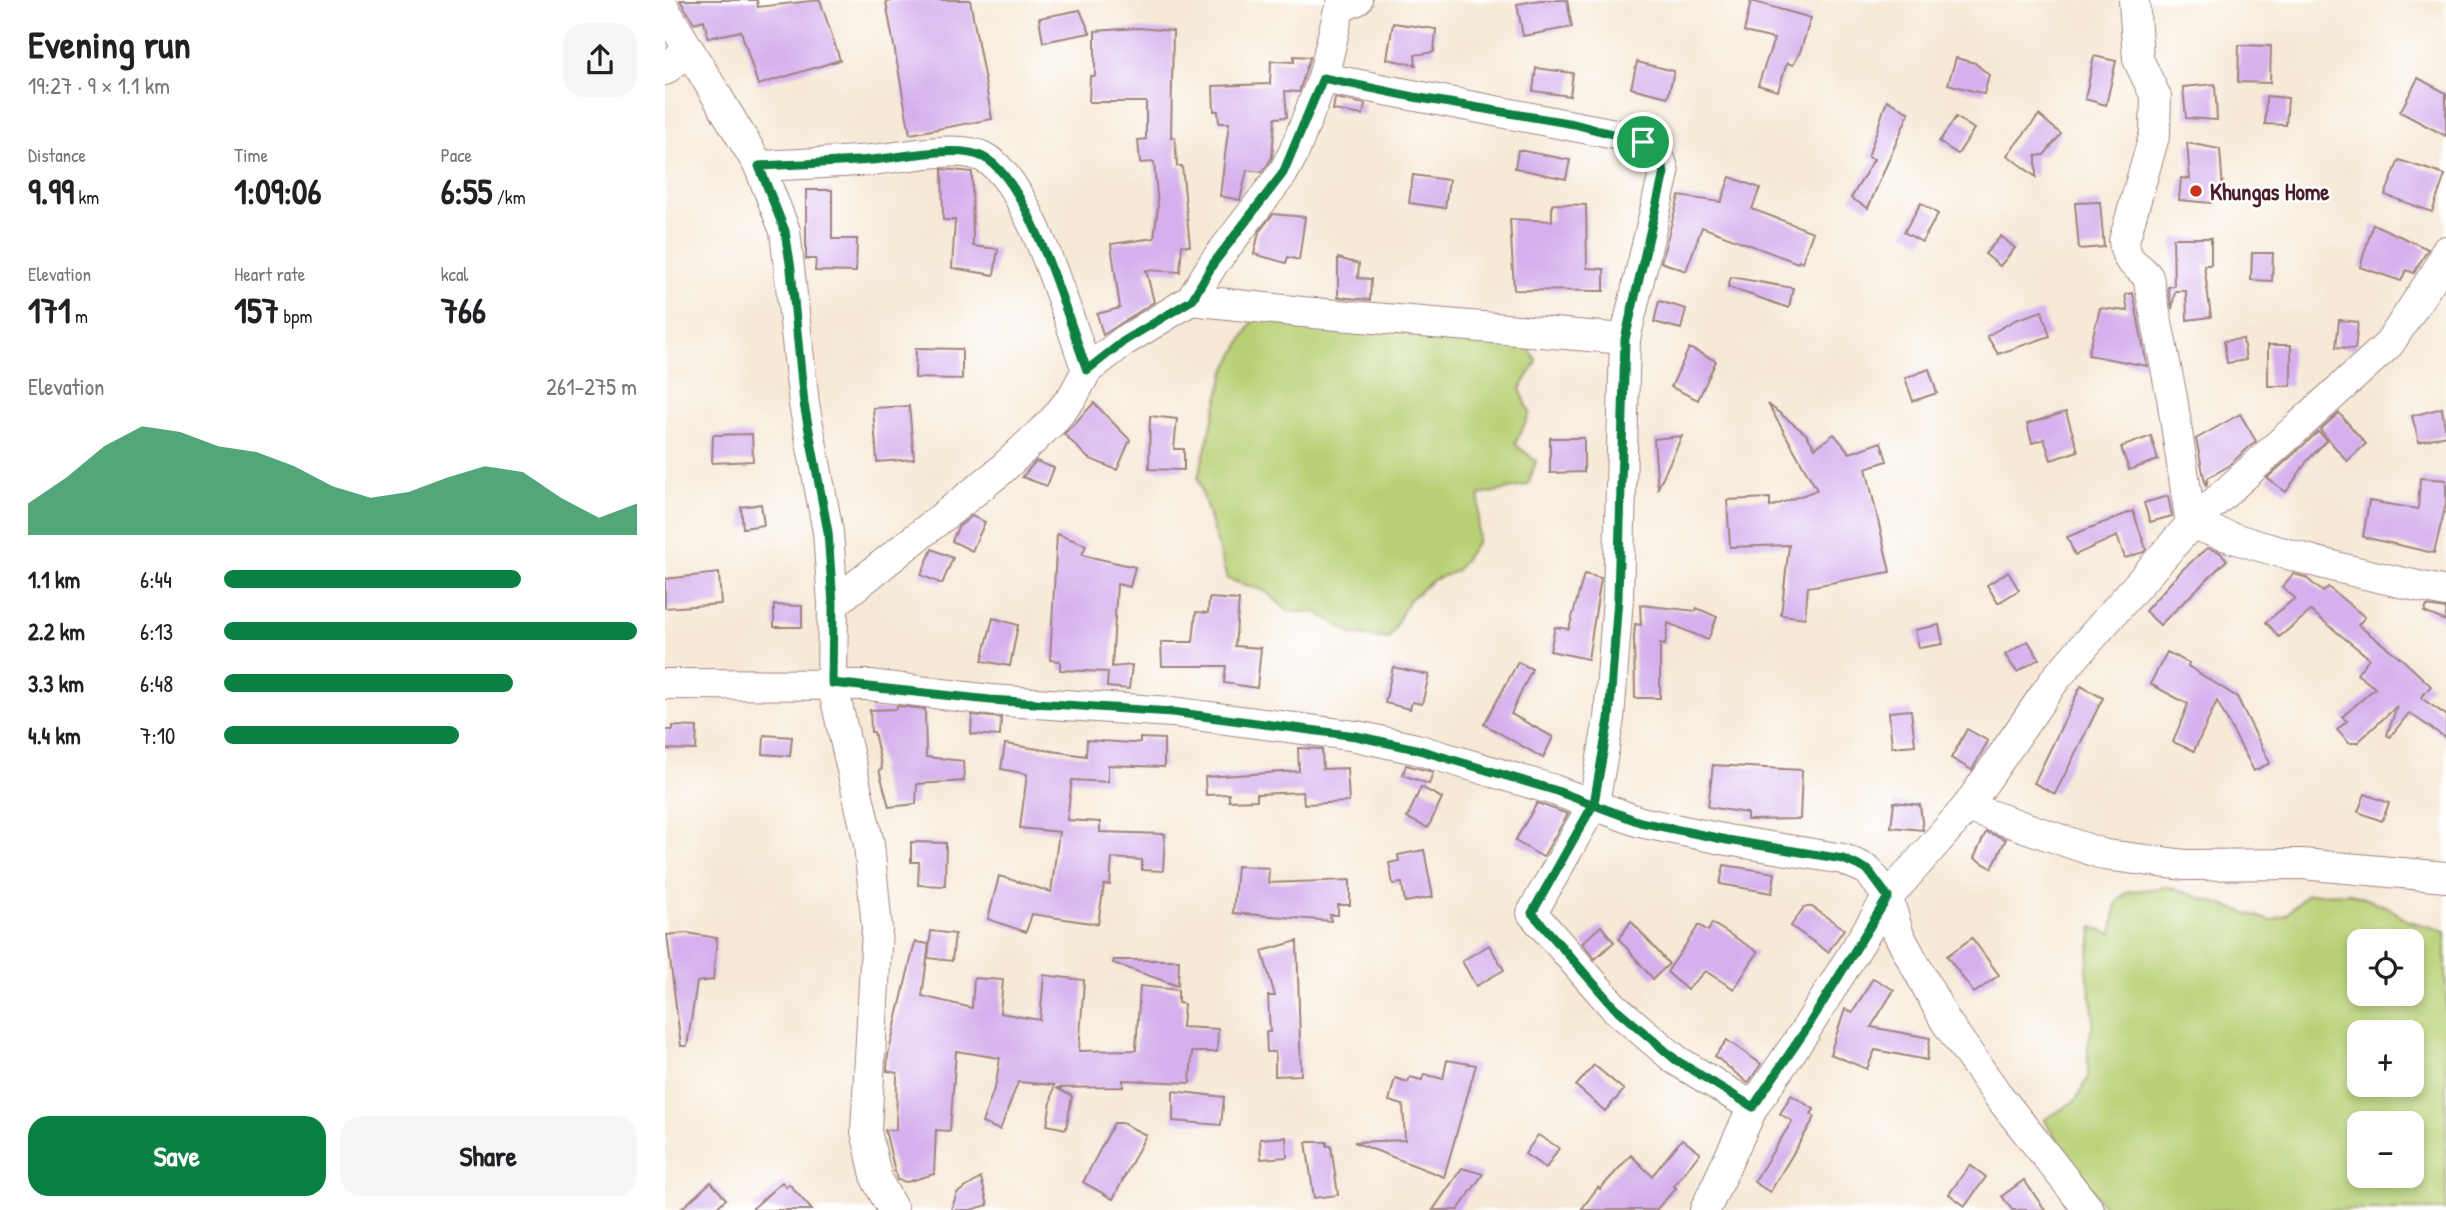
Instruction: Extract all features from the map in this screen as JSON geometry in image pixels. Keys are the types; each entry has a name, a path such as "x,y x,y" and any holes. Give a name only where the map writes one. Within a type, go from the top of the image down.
{"street":[{"path":"833,604 999,472 1053,421 1073,396 1087,370 1124,341 1192,300 1213,264 1283,173 1323,78 1338,14 1341,7 1357,0"},
{"path":"2134,0 2138,60 2156,97 2155,133 2124,241 2128,262 2148,277 2172,398 2191,524"},
{"path":"665,10 676,60 759,166 785,231 804,404 828,532 833,604 832,683 869,844 877,928 866,1131 877,1180 893,1210"},
{"path":"1323,78 1414,97 1574,124 1620,135 1654,147 1661,156 1664,173 1625,339 1618,598 1609,719 1594,803 1532,913 1614,1007 1676,1060 1753,1107"},
{"path":"759,166 872,160 941,152 982,156 1004,176 1032,220 1087,370"},
{"path":"1705,1210 1753,1107 1805,1031 1888,897 1968,807 2056,678 2191,524 2389,344 2437,271 2446,251"},
{"path":"1192,300 1625,339"},
{"path":"2191,524 2257,547 2368,576 2446,592"},
{"path":"665,684 832,683 990,700 1172,712 1356,736 1416,749 1594,803 1640,822 1727,840 1843,859 1868,870 1888,897 1898,933 1946,1022 2012,1113 2089,1210"},
{"path":"1968,807 2105,855 2185,865 2302,864 2446,877"}],"green space":[{"path":"1256,315 1524,339 1537,362 1520,389 1530,413 1515,444 1536,461 1528,485 1480,495 1477,542 1456,571 1433,580 1408,601 1389,639 1352,634 1317,612 1289,612 1265,591 1227,579 1198,478 1225,372"},
{"path":"2168,887 2271,921 2286,915 2307,894 2351,893 2388,907 2408,921 2446,931 2446,1210 2106,1210 2044,1120 2076,1100 2088,1078 2088,1046 2094,1018 2087,970 2093,927 2112,934 2116,904 2126,892"}],"building":[{"path":"680,0 757,0 758,7 820,0 840,60 758,85 741,31 708,38 704,20 694,23"},
{"path":"970,0 992,119 910,134 886,2"},
{"path":"1540,0 1567,0 1572,27 1523,36 1517,4"},
{"path":"1751,1 1811,18 1800,52 1793,65 1787,63 1778,91 1758,85 1774,39 1744,32"},
{"path":"1080,10 1090,33 1043,42 1039,18"},
{"path":"1393,23 1436,29 1434,52 1415,55 1416,65 1387,59"},
{"path":"1138,28 1173,31 1171,137 1175,137 1177,166 1182,166 1190,246 1182,245 1180,272 1146,270 1154,302 1103,335 1097,314 1120,308 1111,244 1154,238 1158,207 1154,162 1140,163 1138,140 1146,139 1146,102 1089,102 1090,76 1095,76 1095,31"},
{"path":"2239,45 2271,46 2270,83 2238,82"},
{"path":"1294,56 1310,57 1299,92 1285,91 1287,117 1275,118 1272,157 1262,172 1247,170 1240,200 1220,196 1229,123 1219,123 1218,111 1214,111 1213,86 1270,84 1271,61 1294,62"},
{"path":"2094,56 2116,61 2106,105 2085,99"},
{"path":"1956,58 1975,63 1989,75 1984,94 1948,84"},
{"path":"1637,62 1674,71 1668,97 1631,88"},
{"path":"1536,68 1573,73 1570,96 1533,91"},
{"path":"2418,78 2446,93 2446,136 2400,112"},
{"path":"2215,84 2217,120 2186,118 2183,87"},
{"path":"2266,96 2288,98 2286,125 2265,124"},
{"path":"1335,98 1365,104 1363,115 1333,110"},
{"path":"1887,100 1909,113 1868,208 1851,198 1874,159 1868,157"},
{"path":"2039,115 2061,134 2044,155 2036,156 2036,177 2007,155"},
{"path":"1956,117 1974,129 1958,154 1939,142"},
{"path":"2187,143 2220,149 2223,190 2212,189 2211,203 2179,200 2181,178 2190,179"},
{"path":"1518,150 1570,160 1566,179 1515,168"},
{"path":"2399,160 2445,175 2432,212 2385,195"},
{"path":"942,169 972,172 973,246 998,249 994,275 952,268 955,220 943,220"},
{"path":"1413,175 1449,180 1445,208 1409,203"},
{"path":"1730,177 1760,188 1752,209 1813,232 1802,262 1799,260 1798,263 1702,227 1686,271 1661,262 1679,196 1721,202"},
{"path":"806,190 832,190 832,239 857,239 856,272 815,271 816,259 806,259"},
{"path":"2100,202 2104,247 2079,249 2075,203"},
{"path":"1921,203 1938,214 1922,242 1904,232"},
{"path":"1552,204 1586,205 1587,268 1604,269 1604,291 1514,290 1510,219 1552,221"},
{"path":"1273,214 1305,217 1299,260 1288,257 1286,263 1254,254 1259,232"},
{"path":"2373,224 2428,249 2414,273 2406,270 2401,281 2360,267"},
{"path":"2001,236 2015,248 2000,266 1985,254"},
{"path":"2173,238 2211,238 2211,265 2204,265 2211,317 2187,320 2186,291 2175,291 2172,309 2168,287 2174,286"},
{"path":"2252,253 2273,253 2272,281 2251,280"},
{"path":"1338,258 1359,264 1358,278 1371,279 1370,300 1338,297"},
{"path":"1731,277 1793,288 1789,308 1728,287"},
{"path":"2133,293 2147,366 2088,355 2100,308 2128,311 2125,295"},
{"path":"1659,301 1686,309 1681,329 1654,322"},
{"path":"2042,311 2050,336 1998,354 1987,336 2015,320"},
{"path":"2339,320 2358,322 2355,349 2336,347"},
{"path":"2243,339 2246,360 2227,363 2224,341"},
{"path":"2268,345 2291,345 2291,386 2268,386"},
{"path":"916,348 962,349 962,379 915,378"},
{"path":"1689,348 1716,361 1698,400 1671,387"},
{"path":"1929,369 1937,393 1913,401 1905,378"},
{"path":"1094,403 1130,440 1117,470 1088,458 1064,434"},
{"path":"1768,404 1806,434 1815,448 1834,434 1850,453 1881,442 1887,461 1866,468 1890,572 1808,587 1805,618 1781,615 1789,545 1730,547 1727,500 1770,498 1770,507 1817,490"},
{"path":"909,406 914,459 877,462 873,408"},
{"path":"2442,408 2446,435 2419,442 2412,416"},
{"path":"2066,412 2078,451 2051,460 2044,439 2032,443 2027,424"},
{"path":"2339,413 2366,444 2347,461 2320,430"},
{"path":"2240,414 2256,441 2227,467 2208,478 2206,487 2196,439"},
{"path":"1150,416 1177,419 1174,449 1184,449 1184,470 1149,469"},
{"path":"2318,432 2327,440 2308,460 2286,492 2267,478"},
{"path":"752,434 753,461 712,463 713,435"},
{"path":"1682,436 1658,488 1654,439"},
{"path":"2151,436 2158,460 2129,470 2121,447"},
{"path":"1550,438 1584,438 1584,472 1550,473"},
{"path":"1036,461 1054,468 1047,486 1022,477"},
{"path":"2420,478 2446,480 2446,504 2434,553 2363,537 2369,501 2418,509"},
{"path":"2168,496 2172,516 2150,522 2144,503"},
{"path":"761,504 764,525 743,528 741,507"},
{"path":"2133,511 2146,549 2144,552 2125,558 2117,536 2075,555 2067,537"},
{"path":"972,516 985,522 972,551 952,541 958,527"},
{"path":"1057,534 1086,545 1082,555 1135,567 1130,587 1117,584 1112,667 1132,665 1129,689 1107,687 1108,672 1060,670 1060,661 1050,660"},
{"path":"2207,548 2220,552 2227,560 2160,625 2145,611 2182,570"},
{"path":"932,549 953,558 942,584 921,575"},
{"path":"2008,572 2019,590 1998,603 1987,585"},
{"path":"719,573 721,604 665,608 665,579"},
{"path":"1584,574 1601,578 1588,659 1550,651 1555,627 1569,629"},
{"path":"2293,574 2305,577 2323,592 2328,587 2365,617 2358,625 2402,659 2431,686 2421,698 2446,715 2446,738 2409,713 2390,737 2387,735 2397,706 2357,743 2349,743 2337,730 2347,721 2342,717 2375,688 2357,674 2369,658 2311,611 2279,637 2266,622 2295,598 2282,587"},
{"path":"1209,598 1239,600 1235,646 1261,648 1257,688 1224,683 1226,666 1162,666 1161,642 1193,642 1196,612 1208,613"},
{"path":"774,605 802,606 802,627 774,627"},
{"path":"1640,605 1696,611 1697,608 1717,617 1708,640 1668,623 1665,645 1660,644 1660,698 1635,698 1634,638 1635,624 1641,625"},
{"path":"2427,606 2446,609 2446,621 2424,612"},
{"path":"993,618 1018,625 1010,666 982,661"},
{"path":"1939,625 1943,644 1919,648 1915,630"},
{"path":"2028,641 2039,659 2017,672 2005,655"},
{"path":"2167,652 2189,663 2188,666 2237,697 2270,763 2254,771 2217,701 2194,751 2173,742 2188,704 2150,684"},
{"path":"1518,662 1532,669 1511,714 1553,737 1543,758 1484,724"},
{"path":"1393,667 1429,675 1422,704 1412,702 1410,709 1385,703"},
{"path":"2081,686 2103,698 2055,794 2034,783"},
{"path":"897,706 925,709 926,757 963,761 964,781 917,784 916,804 889,807 879,770 882,769 874,732 871,732 870,710 897,709"},
{"path":"1911,710 1915,745 1892,747 1889,712"},
{"path":"972,715 1001,718 1000,736 971,734"},
{"path":"673,726 697,727 696,750 665,749 665,730 673,730"},
{"path":"1967,729 1988,741 1972,770 1951,758"},
{"path":"764,735 792,737 790,756 763,754"},
{"path":"1140,738 1164,739 1164,767 1108,765 1108,782 1072,780 1067,820 1100,822 1100,832 1165,834 1163,871 1142,870 1142,860 1112,858 1110,885 1104,885 1098,924 1032,914 1026,932 988,919 999,876 1051,892 1059,832 1020,828 1027,774 1001,769 1005,744 1086,756 1087,740 1132,743 1140,742"},
{"path":"1298,748 1322,749 1323,769 1347,768 1349,802 1304,804 1303,792 1257,794 1257,800 1229,801 1229,794 1206,795 1205,777 1299,771"},
{"path":"1406,765 1433,772 1429,784 1403,775"},
{"path":"1713,765 1802,770 1800,819 1747,820 1747,813 1708,807"},
{"path":"1421,787 1442,798 1428,828 1407,818"},
{"path":"2365,794 2389,803 2382,821 2358,812"},
{"path":"1894,802 1920,805 1923,830 1891,827"},
{"path":"1537,803 1568,814 1543,857 1515,841"},
{"path":"1986,832 2006,839 1992,868 1974,858"},
{"path":"911,842 946,843 945,886 918,885 919,862 911,862"},
{"path":"1424,850 1433,897 1405,902 1402,883 1393,884 1389,863 1399,861 1398,855"},
{"path":"1724,865 1775,873 1772,893 1720,884"},
{"path":"1237,866 1269,868 1268,883 1350,880 1350,905 1338,905 1338,915 1330,915 1331,921 1233,913"},
{"path":"1804,907 1812,907 1844,929 1828,952 1791,926"},
{"path":"1631,921 1669,964 1653,979 1619,939"},
{"path":"1712,923 1758,952 1734,989 1705,971 1687,990 1667,972 1699,925 1708,931"},
{"path":"1601,926 1614,942 1595,959 1582,943"},
{"path":"931,931 955,934 952,961 928,958"},
{"path":"687,933 717,938 713,980 697,982 687,1046 681,1046 667,935"},
{"path":"1972,938 1999,975 1974,993 1947,956"},
{"path":"1297,941 1301,1075 1275,1076 1275,1052 1267,1052 1266,1032 1270,1032 1268,996 1275,996 1262,951"},
{"path":"915,942 929,944 922,996 972,1008 974,978 1003,980 1000,1013 1040,1020 1044,975 1084,980 1079,1051 1136,1050 1140,986 1178,990 1178,1003 1184,1004 1182,1027 1218,1029 1217,1052 1192,1052 1190,1083 1123,1080 1123,1087 1056,1088 1072,1096 1066,1129 1047,1125 1054,1085 1018,1082 1000,1130 982,1123 996,1083 1000,1058 956,1051 950,1131 936,1130 934,1174 907,1182 897,1180 885,1130 896,1130 897,1073 887,1071 888,1055"},
{"path":"1489,945 1504,970 1476,986 1462,961"},
{"path":"1114,960 1179,960 1178,986 1113,963"},
{"path":"1873,978 1894,990 1871,1027 1930,1038 1927,1060 1875,1050 1867,1069 1830,1054 1845,1009 1853,1012"},
{"path":"1727,1040 1761,1064 1748,1083 1715,1056"},
{"path":"1447,1060 1476,1065 1444,1177 1354,1142 1405,1140 1403,1105 1389,1101 1395,1078 1408,1082 1410,1077 1422,1080 1424,1074 1443,1079"},
{"path":"1594,1065 1624,1090 1605,1111 1576,1086"},
{"path":"1173,1091 1224,1097 1221,1125 1173,1121"},
{"path":"1791,1095 1814,1109 1811,1114 1815,1117 1770,1192 1754,1182 1792,1121 1780,1114"},
{"path":"1114,1123 1122,1123 1146,1135 1113,1199 1083,1182"},
{"path":"1538,1135 1559,1148 1546,1168 1525,1154"},
{"path":"1286,1137 1287,1157 1261,1159 1260,1139"},
{"path":"1682,1139 1700,1153 1674,1186 1676,1188 1656,1210 1581,1210 1598,1187 1600,1189 1631,1155 1652,1176"},
{"path":"1306,1142 1327,1142 1327,1146 1331,1146 1338,1195 1314,1198"},
{"path":"1970,1165 1986,1177 1965,1206 1949,1194"},
{"path":"1462,1168 1483,1174 1458,1210 1433,1210"},
{"path":"981,1178 988,1205 970,1210 951,1210 957,1193"},
{"path":"2024,1180 2045,1210 2012,1210 2002,1196"},
{"path":"711,1182 726,1199 714,1210 680,1210"},
{"path":"782,1182 786,1187 789,1184 812,1210 751,1210"}],"place":[{"name":"Khungas Home","path":"2196,191"}],"route":[{"path":"1643,142 1574,124 1414,97 1323,78 1283,173 1213,264 1192,300 1124,341 1087,370 1032,220 1004,176 982,156 941,152 872,160 759,166 785,231 791,269 804,404 828,532 833,604 832,683 990,700 1172,712 1356,736 1416,749 1554,790 1594,803 1640,822 1727,840 1843,859 1868,870 1888,897 1805,1031 1753,1107 1676,1060 1614,1007 1532,913 1594,803 1609,719 1618,598 1625,339 1664,173 1661,156 1654,147 1643,142"}]}
